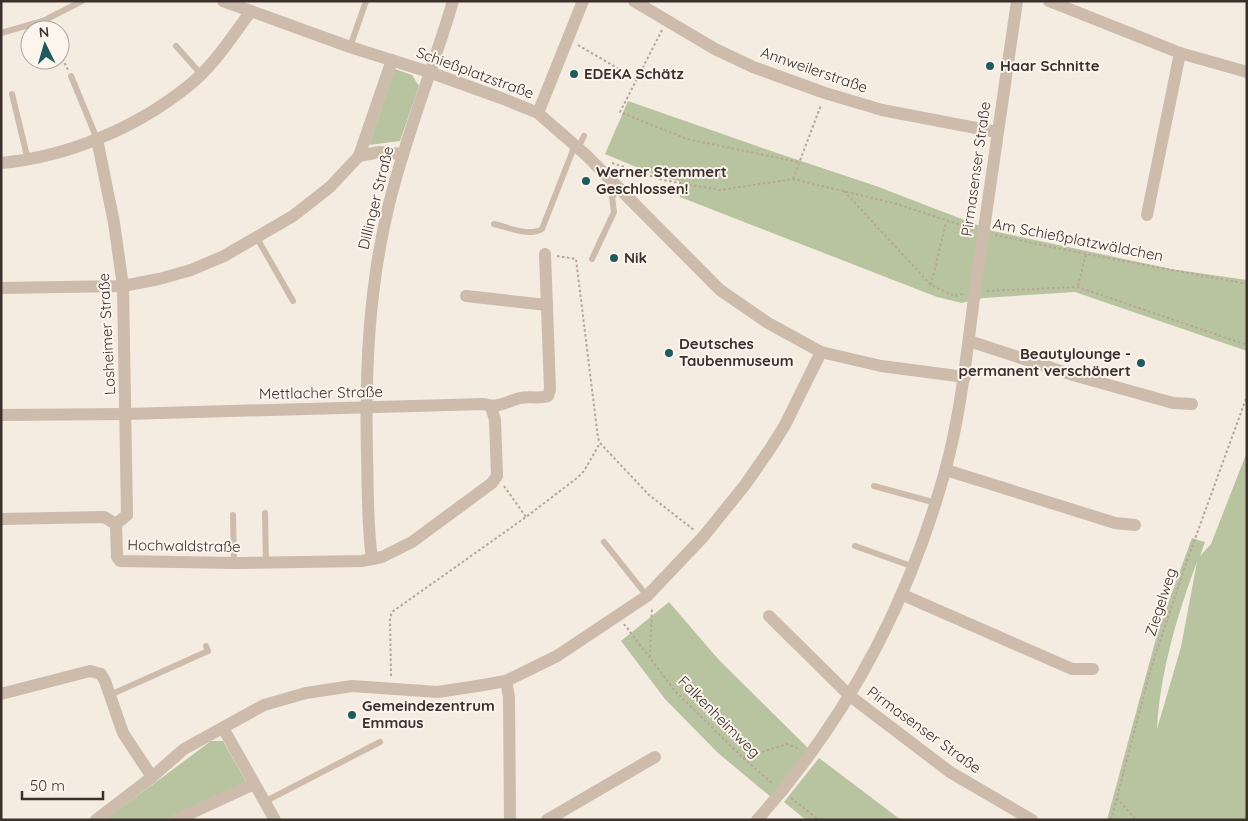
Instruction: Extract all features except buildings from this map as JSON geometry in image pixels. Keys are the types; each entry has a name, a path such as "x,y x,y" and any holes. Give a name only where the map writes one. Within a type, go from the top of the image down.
{"street":[{"name":"Schießplatzstraße","path":"223,1 350,47 429,72 538,113 579,143 620,189 720,290 768,323 821,352 881,366 965,377"},
{"name":"Dillinger Straße","path":"366,409 367,355 377,261 389,203 453,1"},
{"path":"538,113 583,1"},
{"name":"Annweilerstraße","path":"634,1 715,48 753,67 825,93 882,110 997,132"},
{"name":"Pirmasenser Straße","path":"757,820 782,792 811,754 850,696 903,595 936,504 946,470 965,377 983,232 1017,1"},
{"path":"1049,1 1180,53 1247,72"},
{"path":"1,163 28,160 78,147 150,113 188,87 215,60 251,11"},
{"path":"1147,215 1180,53"},
{"path":"1,288 123,286 159,280 191,270 224,256 257,238 293,216 330,187 359,156 392,60"},
{"name":"Losheimer Straße","path":"97,139 114,223 123,286 127,515 116,524"},
{"path":"359,156 379,152 403,154"},
{"name":"Mettlacher Straße","path":"1,415 366,409 484,404 491,407 522,398 542,398 548,396 550,389 545,254"},
{"path":"466,296 547,305"},
{"path":"969,341 1082,378 1172,403 1192,404"},
{"path":"96,820 152,777 184,749 264,706 306,693 352,686 438,692 506,681 557,656 618,617 650,594 704,537 744,485 770,449 793,410 821,352"},
{"path":"491,407 495,420 497,476"},
{"path":"366,409 368,532 372,559"},
{"path":"946,470 1115,524 1135,525"},
{"name":"Hochwaldstraße","path":"1,519 104,518 116,524 117,557 120,561 234,563 362,560 372,559 400,549 412,542 492,483 497,476"},
{"path":"903,595 1072,669 1093,669"},
{"name":"Pirmasenser Straße","path":"769,616 850,696 950,772 1032,820"},
{"path":"1,694 90,672 100,674 106,682 123,733 152,777"},
{"path":"506,681 509,697 510,820"},
{"path":"223,728 275,820"},
{"path":"547,820 655,757"},
{"path":"176,820 254,784"}],"lane":[{"path":"1,33 43,21 82,1"},
{"path":"350,47 366,1"},
{"path":"176,46 201,74"},
{"path":"71,76 97,139"},
{"path":"12,94 28,160"},
{"path":"494,224 530,232 538,232 542,229 579,143"},
{"path":"592,258 614,212 612,197 620,189"},
{"path":"257,238 293,301"},
{"path":"874,486 936,504"},
{"path":"265,513 266,562"},
{"path":"233,515 234,563"},
{"path":"604,542 650,594"},
{"path":"855,546 914,567"},
{"path":"110,695 208,652 206,646"},
{"path":"264,802 380,742"}],"path":[{"path":"668,21 620,112 687,139 798,162"},
{"path":"568,39 636,79"},
{"path":"68,70 71,76"},
{"path":"793,179 825,93"},
{"name":"Am Schießplatzwäldchen","path":"612,163 662,180 720,190 793,179 897,204 946,222 983,232 1086,254 1247,284"},
{"path":"844,191 930,285 954,296 975,292 1078,287 1247,345"},
{"path":"930,285 946,222"},
{"path":"545,254 576,259 600,443 649,495 704,537"},
{"path":"1078,287 1086,254"},
{"name":"Ziegelweg","path":"1110,820 1151,668 1188,558 1247,396"},
{"path":"391,689 390,618 392,612 526,517 584,471 600,443"},
{"path":"497,476 526,517"},
{"path":"650,594 650,658"},
{"name":"Falkenheimweg","path":"618,617 675,691 743,758 782,792 819,820"},
{"path":"743,758 787,744 811,754"},
{"path":"1117,798 1136,820"}],"green space":[{"path":"395,69 412,75 419,86 400,141 369,145"},
{"path":"628,101 876,186 993,231 1171,269 1247,280 1247,351 1075,292 983,298 962,303 937,297 680,197 679,181 660,177 605,154"},
{"path":"1247,452 1247,820 1107,820 1158,631 1192,538 1205,542 1200,556 1211,544","holes":["1197,562 1181,647 1157,729 1162,687 1171,644"]},
{"path":"669,602 719,660 812,752 771,797 718,753 665,699 621,641"},
{"path":"211,741 223,741 247,783 166,820 105,820"},
{"path":"819,758 901,820 806,820 784,802"}],"place":[{"name":"Haar Schnitte","path":"990,66"},
{"name":"EDEKA Schätz","path":"574,74"},
{"name":"Werner Stemmert Geschlossen!","path":"586,181"},
{"name":"Nik","path":"614,258"},
{"name":"Deutsches Taubenmuseum","path":"669,353"},
{"name":"Beautylounge - permanent verschönert","path":"1141,363"},
{"name":"Gemeindezentrum Emmaus","path":"352,715"}]}
